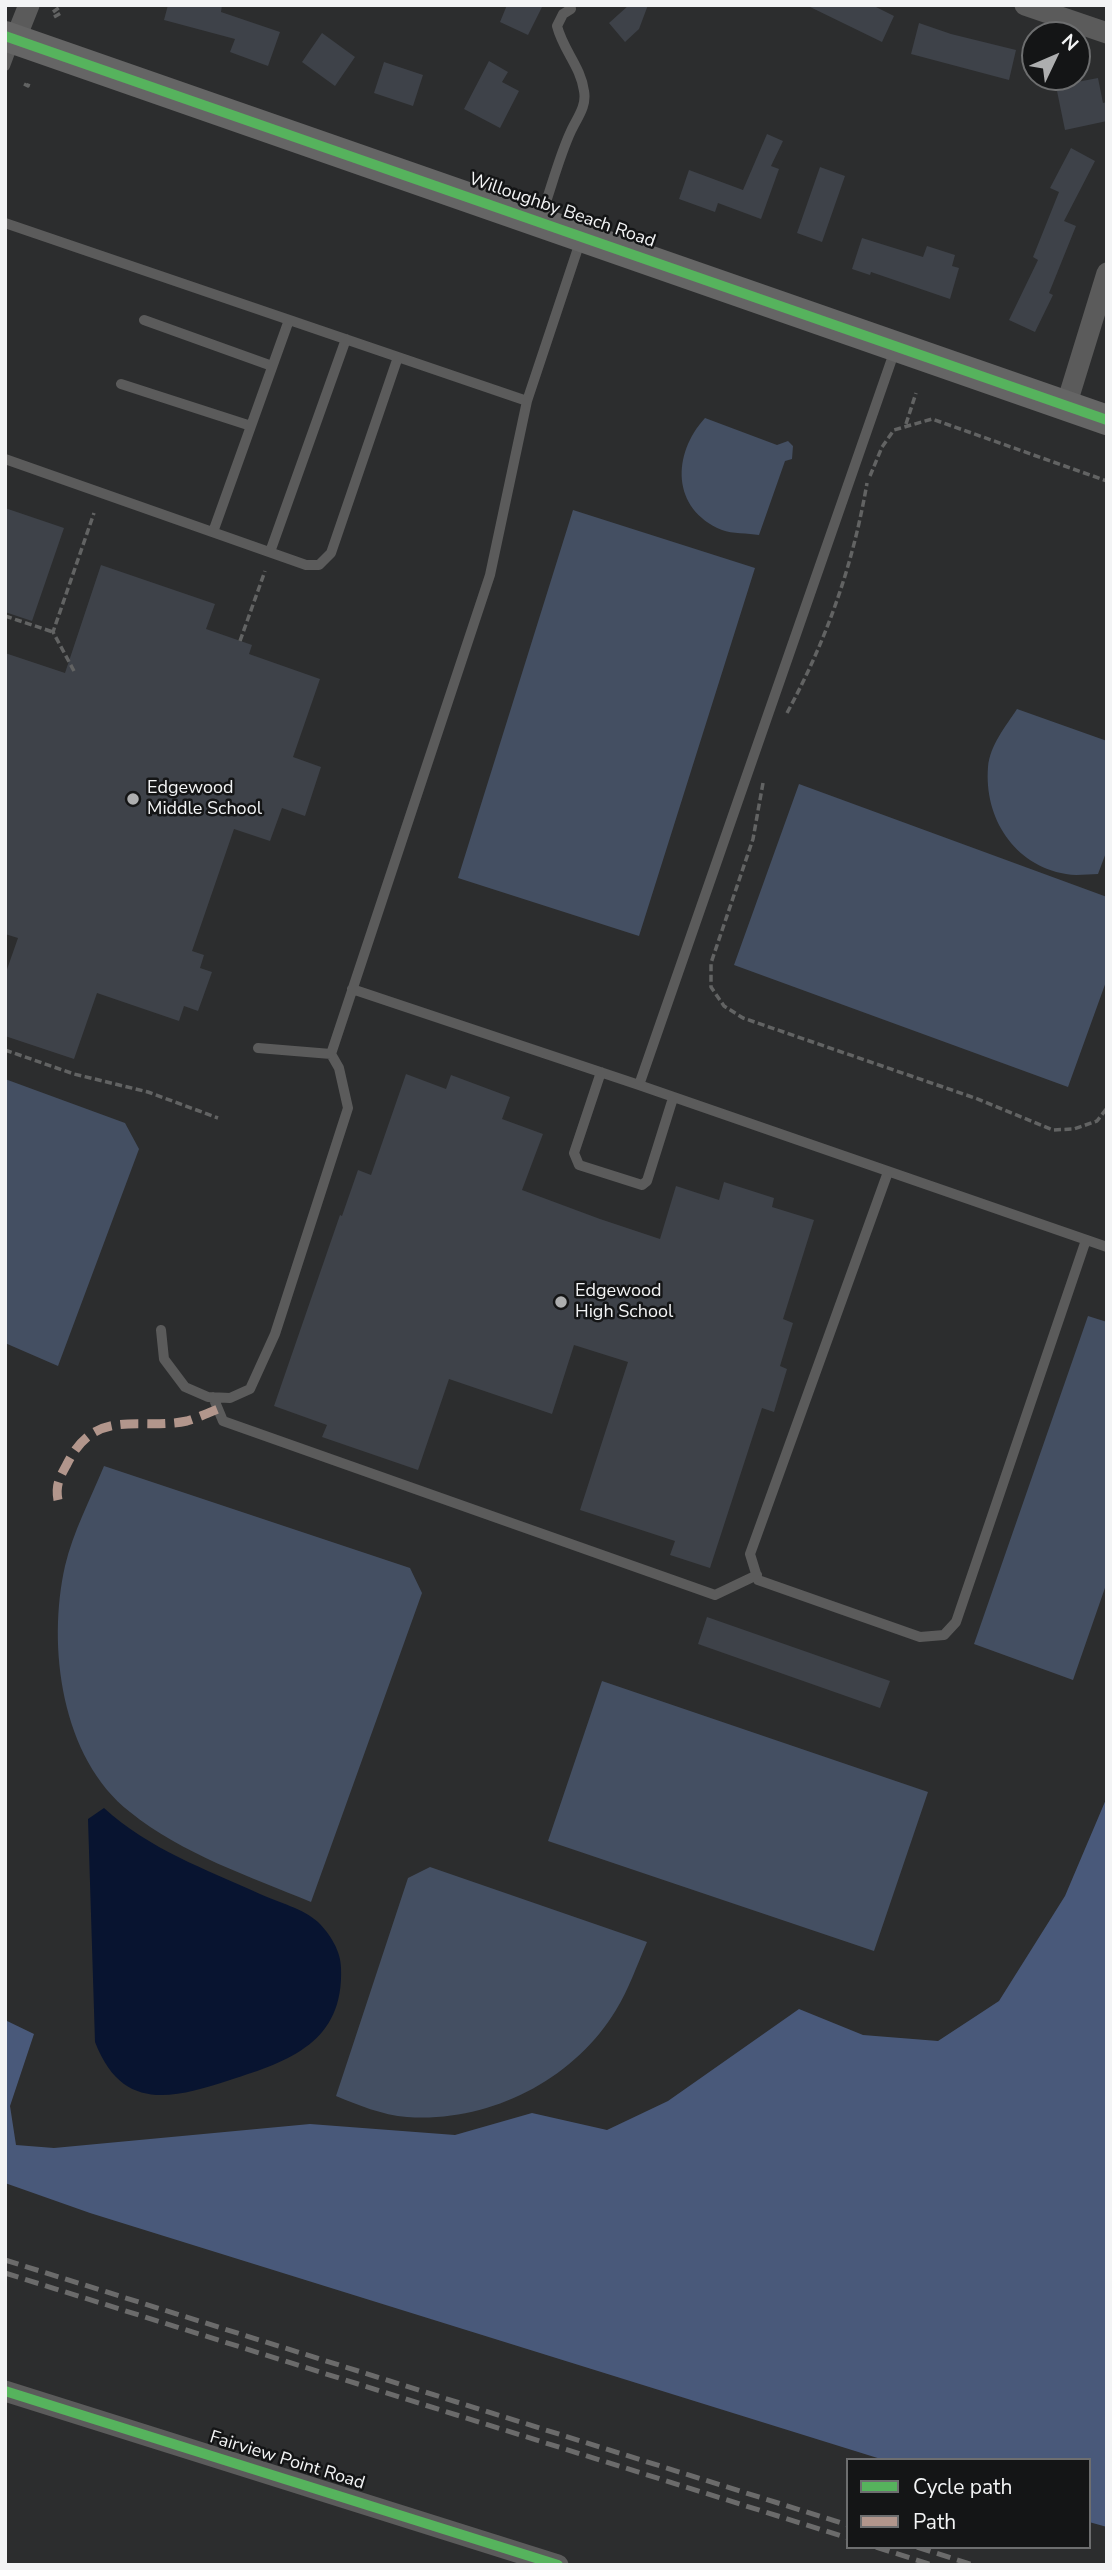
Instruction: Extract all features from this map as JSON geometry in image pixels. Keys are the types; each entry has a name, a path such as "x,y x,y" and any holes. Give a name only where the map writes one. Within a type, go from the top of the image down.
{"street":[{"path":"8,47 29,5"},
{"path":"1025,5 1107,33"},
{"name":"Willoughby Beach Road","path":"8,47 539,221 1107,420"},
{"path":"1066,406 1107,273"},
{"name":"Fairview Point Road","path":"5,2391 558,2565"}],"lane":[{"path":"539,221 571,131 580,116 585,94 581,75 562,46 557,26 563,14 571,9"},
{"path":"5,223 527,401"},
{"path":"162,1330 164,1359 185,1387 213,1397 230,1398 250,1389 275,1334 348,1108 339,1068 331,1054 489,575 527,401 582,236"},
{"path":"144,320 272,366"},
{"path":"214,532 289,320"},
{"path":"270,552 346,339"},
{"path":"639,1085 896,347"},
{"path":"5,459 306,565 319,565 331,553 398,357"},
{"path":"121,384 251,426"},
{"path":"352,989 1107,1247"},
{"path":"258,1048 331,1054"},
{"path":"601,1072 574,1153 579,1165 642,1185 647,1181 673,1098"},
{"path":"888,1172 750,1554 758,1580 920,1637 944,1635 956,1622 1086,1240"},
{"path":"213,1397 223,1422 715,1595 757,1575"}],"path":[{"path":"60,7 53,15 61,13"},
{"path":"905,425 916,393"},
{"path":"784,719 828,628 851,562 867,482 882,447 894,430 932,419 1107,481"},
{"path":"53,632 94,513"},
{"path":"240,641 265,571"},
{"path":"5,616 53,632 74,671"},
{"path":"764,776 753,839 710,963 711,987 724,1006 743,1018 975,1098 1053,1130 1073,1129 1097,1121 1107,1108"},
{"path":"5,1050 74,1073 148,1092 218,1118"}],"shaded area":[{"path":"705,418 777,445 788,441 793,446 792,459 785,461 759,535 722,530 705,521 693,509 686,495 682,464 694,432"},
{"path":"573,510 755,568 639,936 458,878"},
{"path":"1017,709 1107,741 1107,850 1098,874 1066,874 1031,861 1017,850 997,821 988,786 989,759 999,736"},
{"path":"799,784 1107,897 1107,979 1068,1087 734,965"},
{"path":"5,1079 125,1123 139,1149 58,1366 5,1343"},
{"path":"1088,1316 1107,1322 1107,1582 1073,1680 974,1644"},
{"path":"104,1466 410,1568 422,1593 311,1902 194,1852 150,1827 107,1789 88,1762 74,1732 65,1699 59,1665 58,1631 60,1597 68,1553"},
{"path":"602,1681 928,1792 874,1951 548,1841"},
{"path":"1107,1797 1107,2527 1091,2523 1091,2458 878,2458 90,2213 5,2183 5,2020 34,2034 10,2106 16,2145 54,2148 310,2124 455,2135 532,2113 607,2130 668,2101 799,2009 863,2035 938,2041 999,2001 1065,1896"},
{"path":"104,1808 159,1847 198,1867 298,1910 312,1917 322,1927 339,1955 340,1993 333,2014 323,2031 309,2045 273,2065 209,2087 169,2095 134,2090 119,2080 106,2065 95,2042 88,1819"},
{"path":"430,1867 647,1942 616,2010 598,2035 577,2057 553,2076 526,2092 468,2113 407,2117 379,2112 336,2096 408,1878"}],"building":[{"path":"168,5 222,5 221,12 280,32 268,66 230,52 235,39 164,20"},
{"path":"507,5 543,5 528,35 500,22"},
{"path":"629,5 648,5 639,29 625,42 609,23"},
{"path":"806,5 872,5 894,16 882,42"},
{"path":"919,23 1016,50 1009,80 911,54"},
{"path":"322,33 355,57 335,86 302,62"},
{"path":"489,61 508,72 502,82 519,91 500,128 464,109"},
{"path":"384,62 423,75 413,106 374,93"},
{"path":"1098,78 1103,103 1107,102 1107,121 1065,130 1057,91 1091,91 1091,79"},
{"path":"767,134 783,141 771,166 779,169 761,219 718,203 715,212 679,199 689,170 743,190"},
{"path":"1071,148 1095,161 1064,221 1076,226 1049,293 1053,295 1035,332 1009,320 1038,260 1033,257 1059,192 1050,188"},
{"path":"820,167 845,176 822,242 797,233"},
{"path":"862,238 923,257 927,246 955,255 952,266 959,268 950,299 871,272 870,275 852,269"},
{"path":"5,508 64,528 32,621 5,612"},
{"name":"Edgewood Middle School","path":"101,565 215,604 206,629 252,645 249,654 320,679 293,757 321,767 305,816 282,808 270,841 234,829 192,951 204,955 200,968 212,972 198,1011 184,1006 179,1021 97,993 74,1059 5,1036 5,975 18,938 5,934 5,653 65,673"},
{"name":"Edgewood High School","path":"406,1074 446,1089 451,1075 510,1097 502,1119 543,1134 522,1190 600,1219 660,1239 676,1186 719,1200 724,1182 774,1198 772,1207 814,1220 783,1319 793,1323 780,1366 787,1369 774,1412 762,1408 710,1568 670,1555 675,1541 580,1510 628,1362 574,1345 552,1414 449,1379 418,1470 322,1437 327,1425 274,1406 340,1215 342,1216 358,1170 371,1175"},
{"path":"707,1617 890,1681 880,1708 698,1644"}],"railway":[{"path":"5,2260 846,2524"},
{"path":"5,2273 846,2537"},
{"path":"882,2549 932,2565"},
{"path":"923,2549 973,2565"}],"marked path":[{"path":"58,1500 58,1485 62,1473 78,1446 91,1434 120,1424 187,1421 218,1409"}],"cycle path":[{"path":"5,36 1107,420"},
{"path":"5,2391 558,2565"}],"place":[{"name":"Edgewood Middle School","path":"133,799"},
{"name":"Edgewood High School","path":"561,1302"}]}
